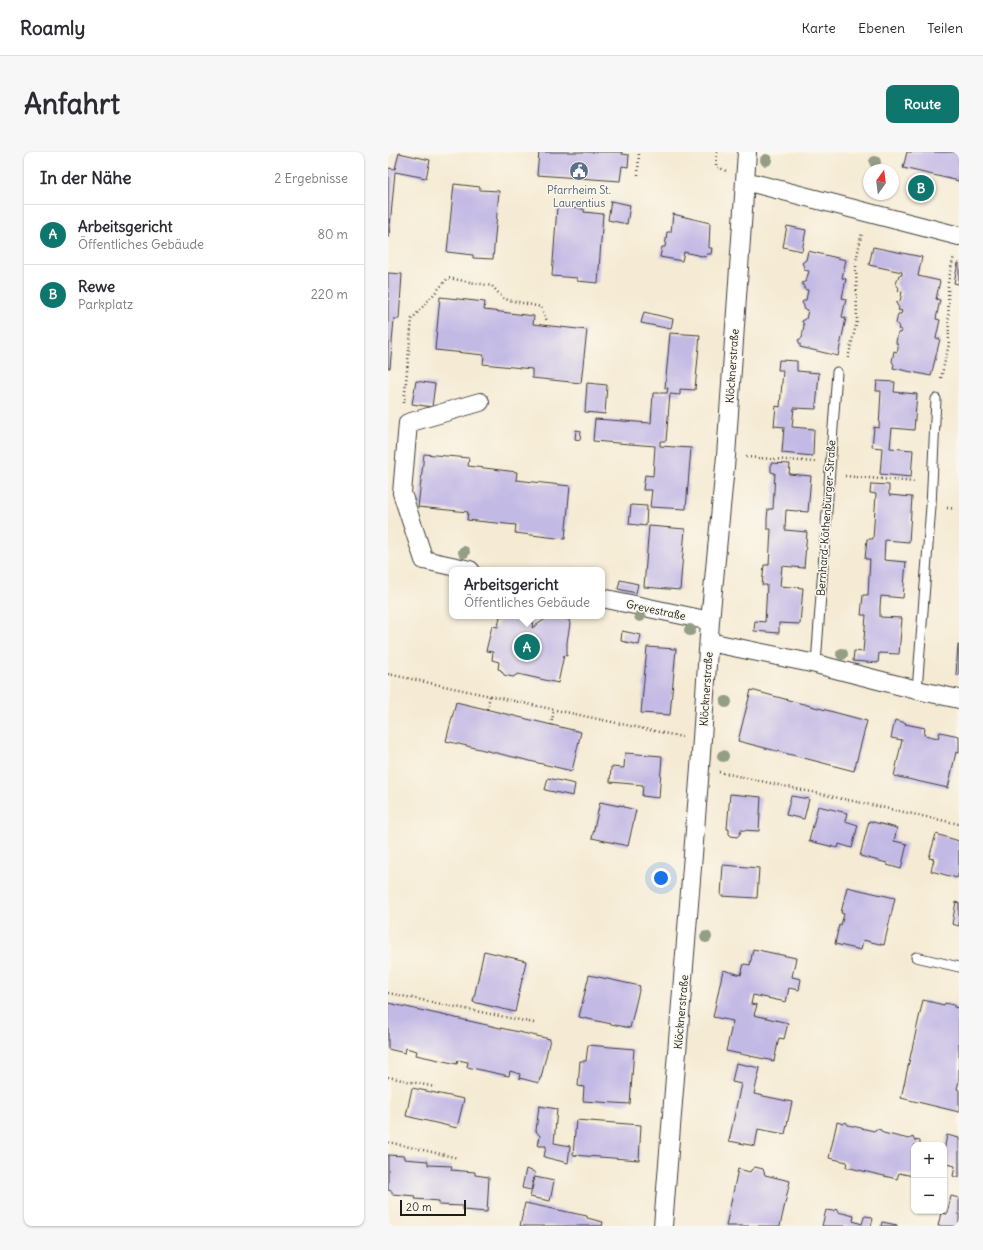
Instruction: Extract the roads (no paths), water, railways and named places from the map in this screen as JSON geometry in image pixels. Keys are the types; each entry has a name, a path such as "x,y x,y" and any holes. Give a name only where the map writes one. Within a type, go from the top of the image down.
{"street":[{"name":"Klöcknerstraße","path":"664,1226 710,621 726,456 747,152"},
{"path":"744,181 959,236"},
{"path":"456,567 424,560 402,492 408,423 480,402"},
{"name":"Grevestraße","path":"605,599 710,621"},
{"path":"709,642 816,664 917,690 959,699"}],"lane":[{"name":"Bernhard-Köthenbürger-Straße","path":"816,664 837,372"},
{"path":"917,690 932,483 936,399"},
{"path":"916,957 959,967"}],"place":[{"name":"Pfarrheim St. Laurentius","path":"579,171"},
{"name":"Rewe","path":"921,188"},
{"name":"Arbeitsgericht","path":"527,647"}]}
